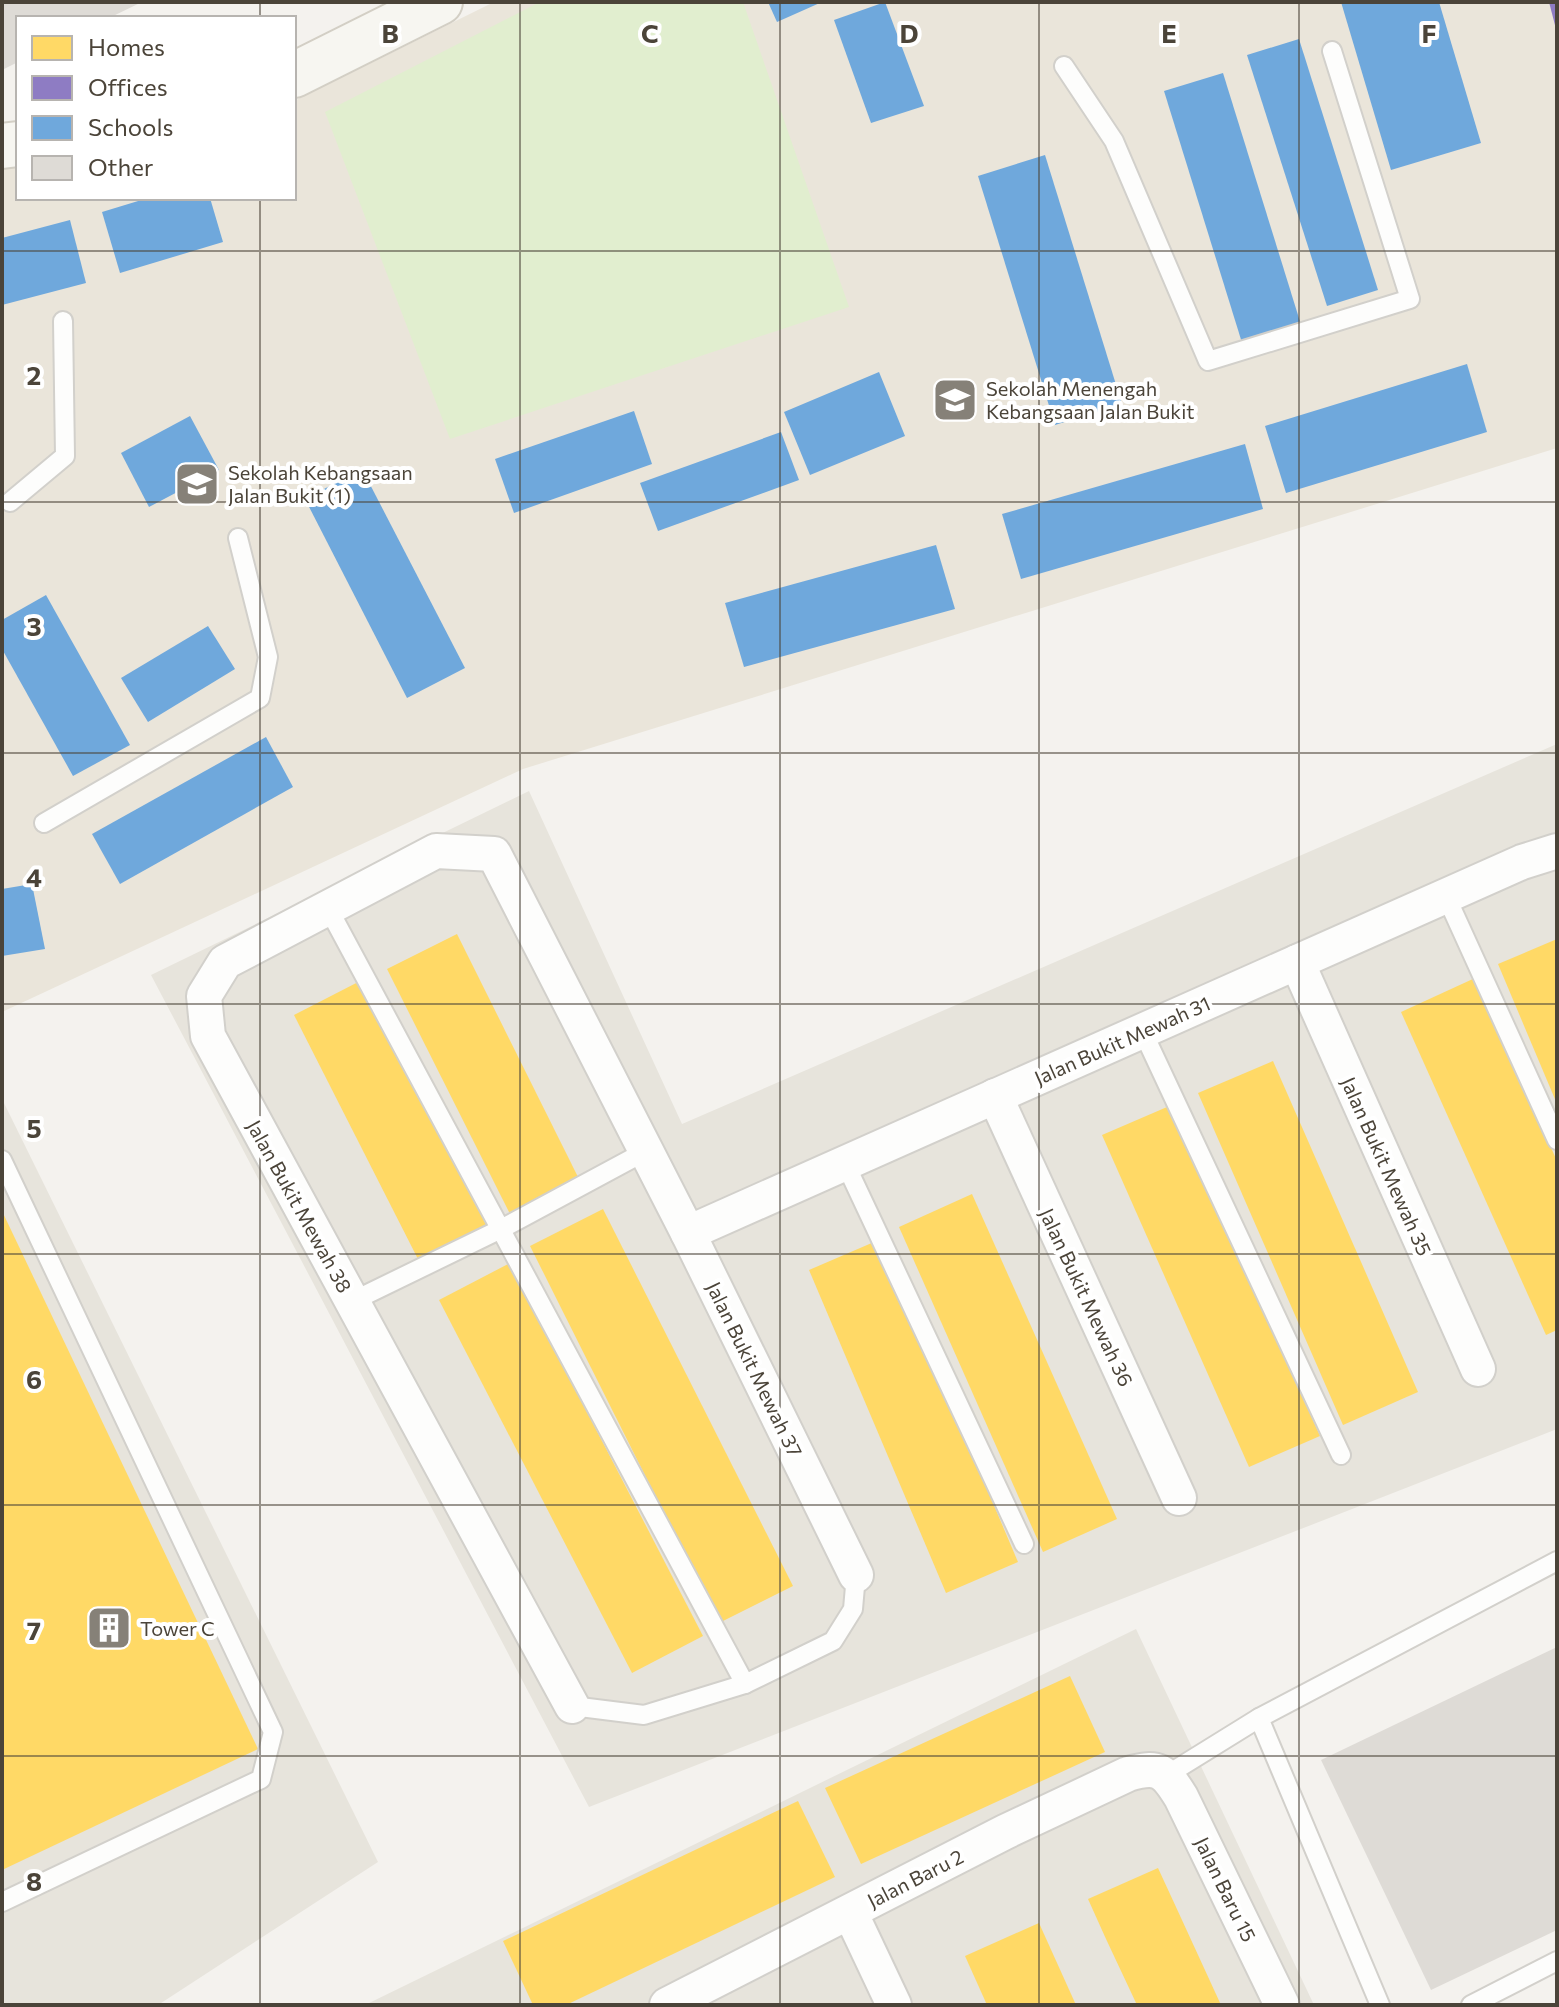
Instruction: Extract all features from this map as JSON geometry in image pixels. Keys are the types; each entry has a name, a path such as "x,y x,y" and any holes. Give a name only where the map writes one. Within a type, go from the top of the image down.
{"main road":[{"path":"296,46 381,2"},
{"path":"296,74 440,2"}],"street":[{"name":"Jalan Bukit Mewah 38","path":"494,854 436,851 225,962 204,996 208,1036 572,1706"},
{"name":"Jalan Bukit Mewah 31","path":"688,1233 1446,896 1557,851"},
{"name":"Jalan Bukit Mewah 37","path":"494,854 688,1233 856,1575"},
{"name":"Jalan Bukit Mewah 35","path":"1297,962 1478,1369"},
{"name":"Jalan Bukit Mewah 36","path":"995,1096 1179,1498"},
{"name":"Jalan Baru 2","path":"667,2005 1128,1774 1149,1768 1167,1775"},
{"name":"Jalan Baru 15","path":"1167,1775 1282,2005"},
{"path":"850,1912 894,2005"}],"lane":[{"path":"1064,66 1114,141 1208,361 1410,299 1332,51"},
{"path":"10,502 65,456 63,321"},
{"path":"44,823 260,698 268,657 238,538"},
{"path":"1446,896 1557,1140"},
{"path":"328,908 503,1228 745,1684"},
{"path":"1142,1030 1341,1455"},
{"path":"353,1301 503,1228 646,1151"},
{"path":"2,1160 273,1732 261,1779 2,1902"},
{"path":"845,1163 1024,1544"},
{"path":"1167,1775 1259,1718 1557,1561"},
{"name":"Jalan Bukit Mewah 37","path":"572,1706 644,1715 745,1684 833,1641 853,1609 856,1575"},
{"path":"1259,1718 1380,2005"},
{"path":"1471,2005 1557,1961"}],"shaded area":[{"name":"Sekolah Menengah Kebangsaan Jalan Bukit","path":"494,2 1557,2 1557,448 523,769 2,1012 2,162 16,160 16,200 296,200 296,100"},
{"path":"1557,744 1557,1429 589,1807 151,975 529,791 682,1124"},
{"path":"2,1099 378,1862 158,2005 2,2005"},
{"path":"1136,1629 1314,2005 365,2005"}],"green space":[{"path":"540,2 743,2 849,307 450,439 325,112"}],"building: Homes":[{"path":"457,934 581,1183 512,1218 387,969"},
{"path":"1557,939 1557,1104 1498,964"},
{"path":"1475,978 1557,1161 1557,1330 1546,1335 1401,1012"},
{"path":"364,979 492,1229 421,1265 294,1015"},
{"path":"1273,1061 1418,1392 1343,1425 1198,1093"},
{"path":"1174,1104 1320,1436 1249,1467 1102,1135"},
{"path":"972,1194 1117,1519 1043,1552 899,1227"},
{"path":"603,1209 793,1586 719,1623 530,1246"},
{"name":"Tower C","path":"2,1211 258,1749 2,1870"},
{"path":"881,1239 1018,1562 946,1593 809,1270"},
{"path":"510,1263 703,1636 632,1673 439,1300"},
{"path":"1070,1676 1105,1752 861,1864 825,1788"},
{"path":"798,1801 835,1877 566,2005 533,2005 503,1941"},
{"path":"1158,1868 1221,2005 1137,2005 1106,1939 1088,1899"},
{"path":"1039,1923 1076,2005 987,2005 965,1956"}],"building: Offices":[{"path":"1549,2 1557,2 1556,29"}],"building: Schools":[{"path":"768,2 822,2 777,22"},
{"path":"885,2 924,106 871,123 834,20"},
{"path":"1341,2 1439,2 1481,143 1391,170"},
{"path":"1299,39 1378,290 1327,306 1247,55"},
{"path":"1223,73 1302,328 1243,346 1164,91"},
{"path":"1045,155 1122,404 1055,425 978,176"},
{"path":"141,200 211,200 223,242 120,273 102,212"},
{"path":"70,220 86,283 2,305 2,238"},
{"path":"1467,364 1487,432 1286,493 1265,426"},
{"path":"879,372 905,436 810,475 784,412"},
{"path":"634,411 652,464 514,513 495,459"},
{"path":"190,416 219,470 149,507 121,453"},
{"path":"781,432 799,480 658,531 640,483"},
{"path":"1245,444 1263,509 1021,579 1002,514"},
{"path":"362,469 465,668 407,698 305,499"},
{"path":"936,545 955,609 744,667 725,603"},
{"path":"46,595 130,745 73,776 2,649 2,620"},
{"path":"208,626 235,669 148,722 121,678"},
{"path":"266,737 293,787 120,884 92,834"},
{"path":"32,884 45,949 2,956 2,889"}],"building: Other":[{"path":"2,2 142,2 113,16 16,16 16,63 2,70"},
{"path":"1557,1647 1557,1930 1431,1990 1321,1760"}],"place":[{"name":"Sekolah Menengah Kebangsaan Jalan Bukit","path":"955,400"},
{"name":"Sekolah Kebangsaan Jalan Bukit (1)","path":"197,484"},
{"name":"Tower C","path":"109,1628"}]}
